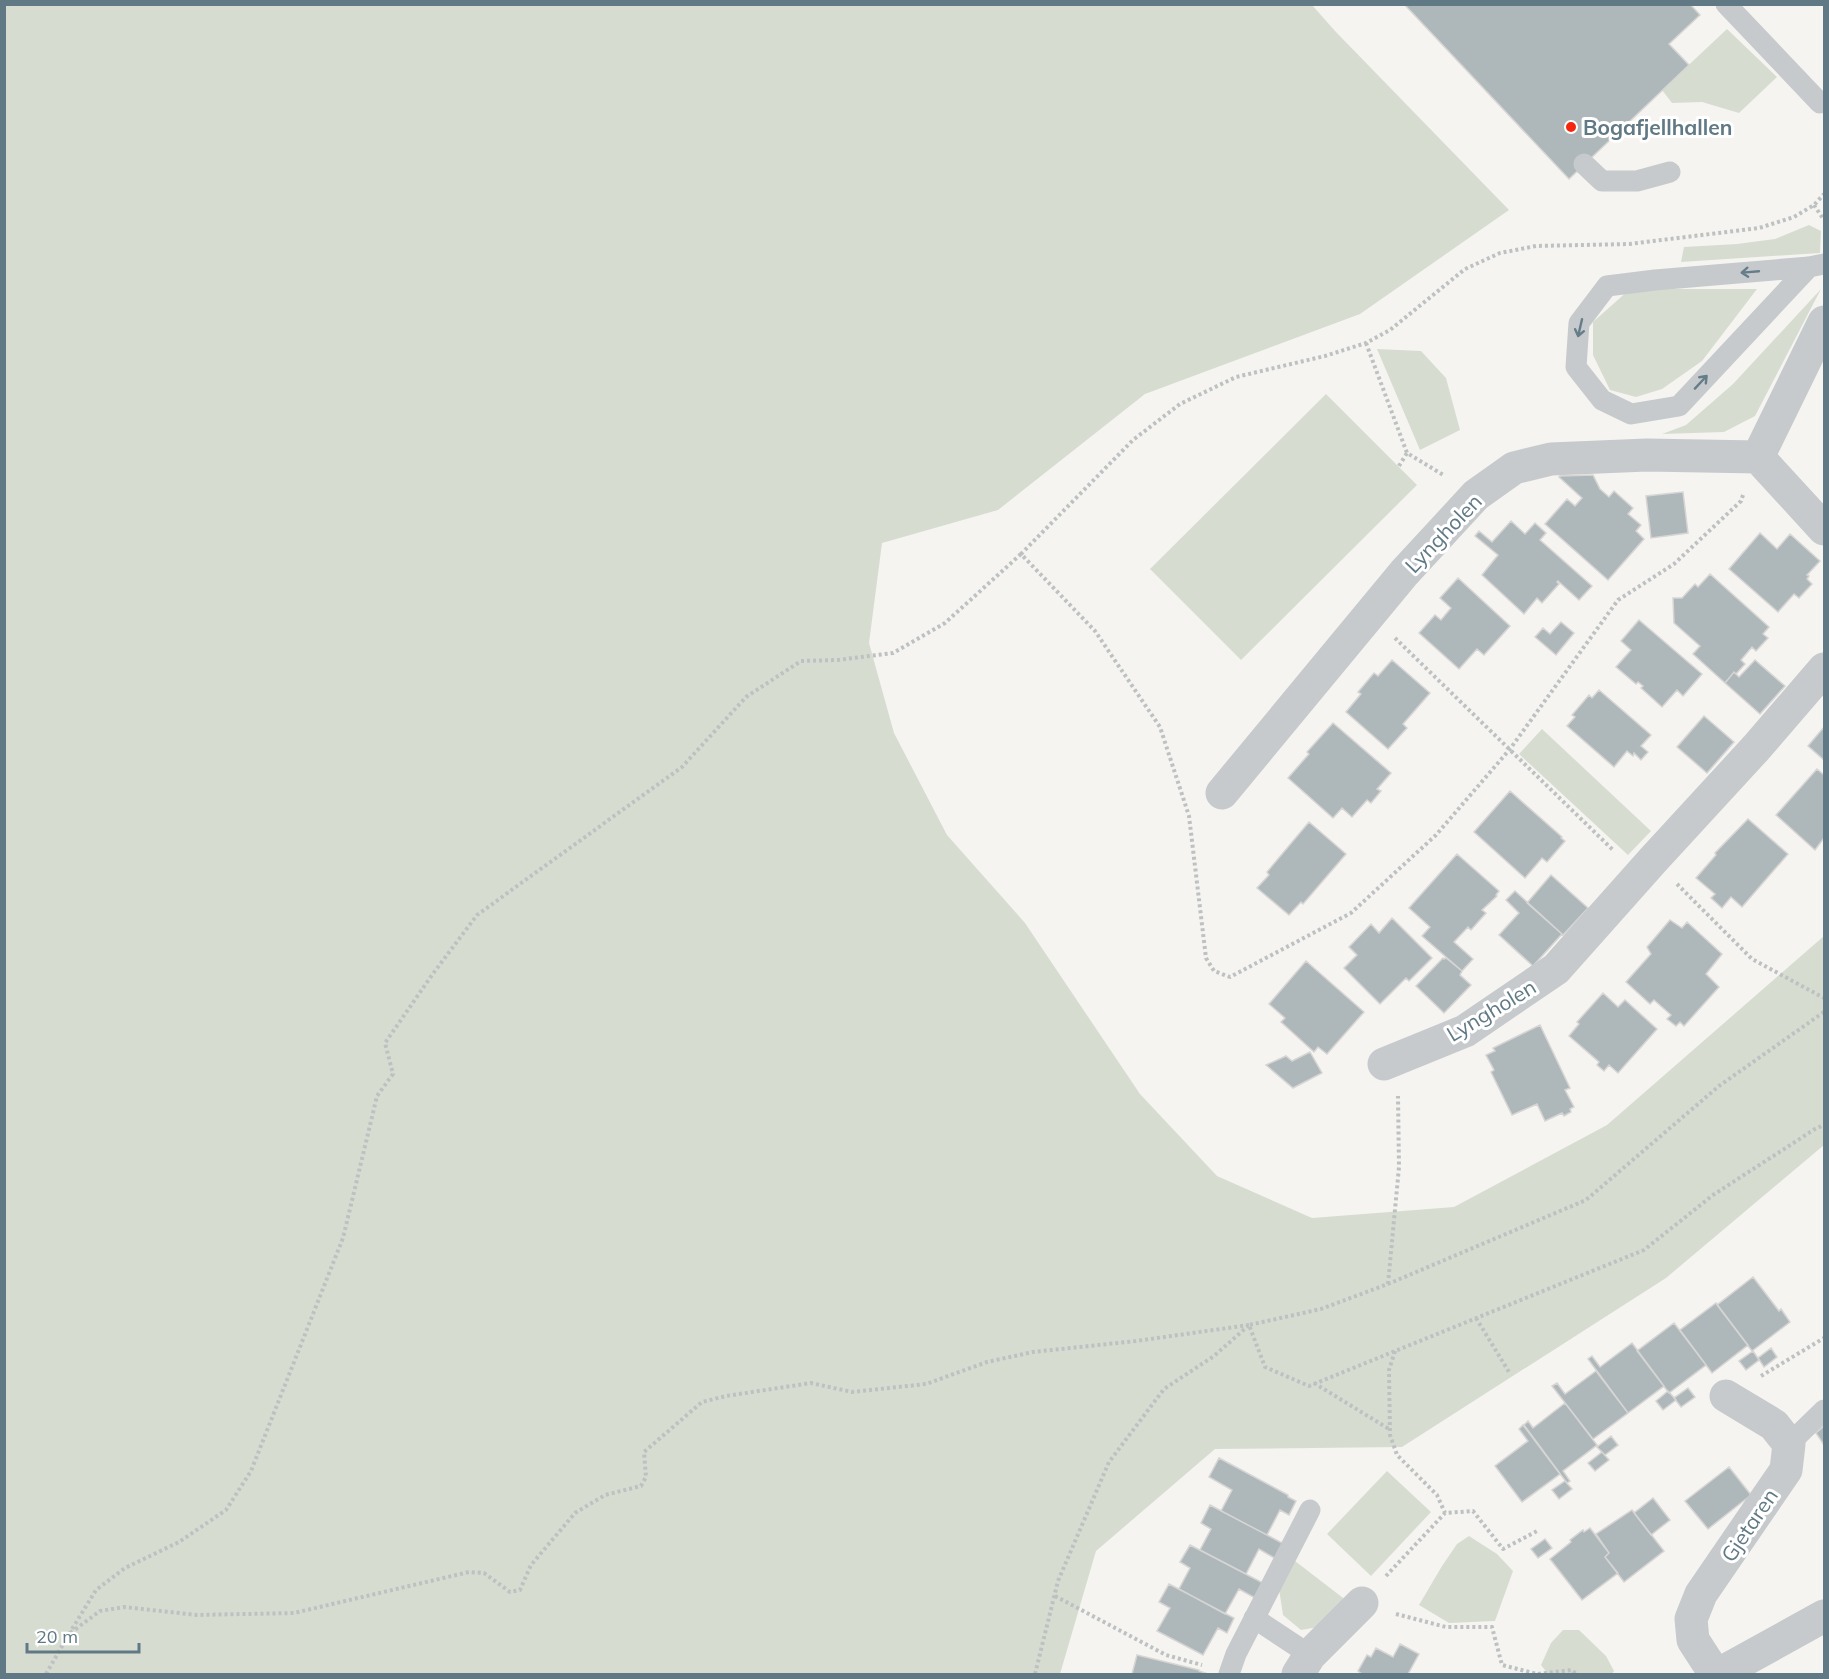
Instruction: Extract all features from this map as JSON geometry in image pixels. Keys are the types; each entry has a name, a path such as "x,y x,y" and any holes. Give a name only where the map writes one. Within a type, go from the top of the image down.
{"street":[{"path":"1824,322 1758,457 1824,529"},
{"name":"Lyngholen","path":"1222,794 1404,573 1476,495 1514,468 1551,459 1647,455 1758,457"},
{"name":"Lyngholen","path":"1391,1060 1465,1031 1556,969 1756,748 1824,669"},
{"path":"1726,1396 1774,1425 1789,1444"},
{"name":"Gjetaren","path":"1789,1444 1786,1470 1701,1594 1691,1619 1692,1640 1717,1674 1824,1616"},
{"path":"1304,1665 1362,1603"}],"lane":[{"path":"1726,4 1820,103"},
{"path":"1584,164 1602,181 1637,181 1670,171"},
{"path":"1817,265 1679,406 1630,414 1602,400 1576,367 1579,323 1607,286 1817,265"},
{"path":"1789,1444 1824,1410"},
{"path":"1229,1674 1236,1654 1310,1510"},
{"path":"1254,1618 1304,1665"}],"path":[{"path":"46,1674 96,1590 125,1568 179,1542 226,1509 251,1471 343,1238 377,1096 393,1074 385,1043 477,915 682,767 746,697 801,661 838,660 893,653 945,623 1021,554 1133,440 1180,404 1236,376 1325,356 1366,343 1390,330 1465,269 1500,253 1536,246 1629,244 1759,228 1794,217 1814,205 1824,194"},
{"path":"1814,205 1824,220"},
{"path":"1366,343 1407,453 1476,495"},
{"path":"1399,466 1407,453"},
{"path":"1021,554 1095,631 1160,727 1189,816 1206,958 1214,971 1230,977 1351,913 1436,835 1510,749 1618,600 1674,564 1741,501 1758,457"},
{"path":"1370,614 1590,827"},
{"path":"1653,860 1752,959 1824,998"},
{"path":"69,1635 100,1611 124,1607 197,1615 294,1614 469,1572 484,1573 510,1593 520,1590 531,1565 574,1513 605,1495 641,1486 646,1477 644,1452 702,1402 811,1383 852,1392 926,1384 987,1362 1033,1352 1136,1341 1248,1325 1321,1309 1388,1284 1586,1200 1719,1086 1824,1012"},
{"path":"1388,1284 1399,1167 1391,1060"},
{"path":"1248,1325 1265,1367 1309,1386 1644,1250 1713,1195 1824,1125"},
{"path":"1476,1318 1509,1372"},
{"path":"1035,1674 1058,1581 1109,1462 1164,1389 1214,1356 1248,1325"},
{"path":"1726,1396 1824,1338"},
{"path":"1395,1351 1389,1370 1390,1435 1397,1455 1437,1495 1445,1513"},
{"path":"1314,1383 1390,1430"},
{"path":"1539,1530 1503,1550 1473,1511 1445,1513 1362,1603 1446,1627 1492,1627 1502,1665 1537,1674 1572,1670 1576,1674"},
{"path":"1055,1596 1166,1655"}],"shaded area":[{"path":"5,4 1312,5 1509,210 1360,314 1145,394 998,510 882,543 869,643 894,733 947,835 1025,923 1140,1094 1217,1176 1312,1218 1454,1207 1607,1125 1824,936 1824,1145 1666,1278 1402,1447 1215,1449 1096,1551 1060,1674 5,1674"},
{"path":"1727,29 1777,77 1739,113 1702,102 1672,103 1662,90"},
{"path":"1809,225 1821,231 1820,253 1681,262 1684,247 1775,239"},
{"path":"1630,289 1757,289 1702,361 1662,389 1636,397 1610,390 1593,355 1593,322"},
{"path":"1821,289 1755,416 1724,432 1662,434 1686,425 1733,384"},
{"path":"1377,349 1421,351 1446,378 1460,430 1420,450"},
{"path":"1326,394 1417,485 1241,660 1150,569"},
{"path":"1542,729 1651,831 1628,855 1519,754"},
{"path":"1387,1471 1431,1512 1371,1576 1327,1534"},
{"path":"1469,1536 1497,1554 1513,1571 1495,1621 1449,1623 1419,1605 1457,1544"},
{"path":"1295,1561 1347,1601 1324,1626 1301,1630 1283,1615 1279,1589"},
{"path":"1563,1630 1579,1630 1606,1656 1614,1671 1612,1674 1548,1674 1541,1665 1551,1643"}],"building":[{"name":"Bogafjellhallen","path":"1404,4 1690,4 1700,15 1669,44 1689,65 1569,179"},
{"path":"1593,475 1600,489 1609,497 1614,491 1633,508 1628,514 1641,525 1636,531 1644,539 1608,580 1545,524 1567,499 1575,506 1582,498 1559,477"},
{"path":"1683,492 1688,533 1651,538 1646,496"},
{"path":"1511,521 1525,534 1535,523 1546,533 1540,540 1592,586 1579,600 1558,581 1559,584 1542,603 1537,598 1524,614 1482,575 1498,555 1475,536 1479,531 1492,542"},
{"path":"1760,533 1777,549 1790,534 1820,561 1807,575 1809,576 1807,579 1812,584 1799,598 1794,594 1778,612 1729,569"},
{"path":"1710,574 1769,627 1763,634 1768,638 1756,651 1752,647 1741,660 1745,664 1725,683 1693,654 1700,646 1674,623 1673,598 1682,598 1695,584 1698,587"},
{"path":"1458,578 1510,626 1484,655 1477,649 1459,669 1419,633 1435,615 1441,620 1451,608 1440,598"},
{"path":"1639,620 1702,674 1683,696 1677,690 1662,707 1641,688 1643,686 1638,682 1636,684 1616,667 1631,650 1621,641"},
{"path":"1561,622 1574,633 1556,655 1535,637 1543,628 1550,634"},
{"path":"1392,660 1430,693 1403,724 1407,728 1388,749 1346,712 1361,694 1358,692 1374,673 1378,676"},
{"path":"1755,660 1785,686 1760,714 1725,683 1734,672 1739,677"},
{"path":"1599,690 1651,735 1641,746 1648,752 1641,760 1634,753 1633,756 1627,751 1614,767 1567,726 1575,717 1572,715 1589,695 1592,698"},
{"path":"1704,716 1734,742 1707,773 1677,747"},
{"path":"1333,723 1391,773 1377,789 1381,791 1371,803 1367,800 1352,817 1342,808 1333,818 1288,778"},
{"path":"1824,727 1824,760 1808,746"},
{"path":"1817,769 1824,775 1824,838 1815,850 1776,815"},
{"path":"1510,791 1565,841 1547,862 1542,858 1525,878 1474,832"},
{"path":"1748,819 1788,854 1742,907 1731,897 1722,908 1711,898 1715,894 1696,878 1716,855 1715,853"},
{"path":"1309,822 1346,854 1303,904 1301,902 1289,915 1257,888 1269,875 1267,872"},
{"path":"1457,854 1499,891 1497,896 1482,910 1486,913 1471,930 1468,927 1454,942 1473,959 1462,971 1422,936 1430,927 1409,908"},
{"path":"1551,875 1588,908 1563,935 1527,903"},
{"path":"1515,891 1562,934 1533,966 1499,935 1519,913 1506,900"},
{"path":"1392,918 1432,958 1409,981 1406,978 1380,1004 1344,968 1357,955 1349,947 1371,924 1379,933"},
{"path":"1670,920 1682,928 1687,922 1722,954 1706,974 1719,987 1684,1026 1680,1022 1676,1026 1667,1019 1671,1015 1654,1000 1650,1004 1626,982 1651,954 1647,947"},
{"path":"1443,958 1462,971 1460,975 1471,985 1444,1013 1416,986"},
{"path":"1306,961 1364,1012 1327,1054 1318,1047 1314,1052 1281,1022 1285,1018 1269,1004"},
{"path":"1603,993 1618,1007 1625,1000 1657,1029 1618,1073 1609,1065 1604,1071 1597,1065 1599,1062 1569,1036 1579,1024 1577,1022"},
{"path":"1540,1025 1570,1088 1565,1090 1574,1107 1564,1116 1562,1113 1545,1121 1537,1104 1512,1115 1491,1072 1494,1070 1486,1055 1495,1051 1493,1048"},
{"path":"1310,1052 1322,1073 1293,1088 1266,1065 1286,1056 1292,1061"},
{"path":"1753,1277 1790,1322 1752,1351 1717,1305"},
{"path":"1716,1303 1748,1345 1712,1373 1680,1330"},
{"path":"1674,1323 1706,1365 1669,1393 1637,1351"},
{"path":"1632,1343 1664,1386 1628,1413 1588,1359 1592,1356 1600,1367"},
{"path":"1771,1348 1777,1357 1764,1367 1758,1358"},
{"path":"1753,1351 1759,1360 1746,1370 1739,1361"},
{"path":"1596,1371 1628,1413 1593,1439 1552,1386 1557,1383 1565,1394"},
{"path":"1688,1388 1695,1397 1681,1407 1674,1398"},
{"path":"1668,1391 1676,1400 1663,1410 1656,1401"},
{"path":"1565,1403 1597,1445 1563,1471 1570,1481 1567,1483 1524,1425 1528,1421 1533,1428"},
{"path":"1523,1425 1560,1474 1522,1502 1495,1466 1528,1441 1519,1429"},
{"path":"1824,1426 1824,1445 1816,1433"},
{"path":"1611,1436 1618,1445 1605,1455 1597,1447"},
{"path":"1602,1452 1609,1460 1595,1471 1588,1463"},
{"path":"1219,1458 1296,1501 1289,1515 1280,1510 1267,1535 1221,1511 1232,1490 1209,1477"},
{"path":"1729,1467 1751,1495 1708,1529 1685,1501"},
{"path":"1565,1481 1572,1489 1559,1499 1552,1490"},
{"path":"1653,1498 1670,1520 1651,1535 1634,1513"},
{"path":"1210,1505 1284,1544 1276,1559 1259,1549 1246,1574 1200,1550 1211,1529 1201,1523"},
{"path":"1632,1510 1664,1551 1624,1582 1605,1557 1609,1553 1596,1534"},
{"path":"1590,1528 1609,1553 1605,1557 1618,1573 1582,1600 1550,1559 1571,1542 1570,1540 1583,1530 1584,1532"},
{"path":"1545,1539 1552,1548 1538,1558 1531,1549"},
{"path":"1190,1545 1263,1583 1255,1598 1239,1589 1225,1614 1179,1589 1190,1568 1180,1562"},
{"path":"1169,1584 1234,1618 1227,1633 1218,1628 1203,1655 1157,1631 1170,1608 1159,1602"},
{"path":"1400,1644 1419,1654 1408,1674 1362,1674 1358,1671 1367,1655 1371,1657 1376,1648 1393,1657"},
{"path":"1137,1655 1199,1670 1208,1674 1132,1674"}],"place":[{"name":"Bogafjellhallen","path":"1571,127"}]}
